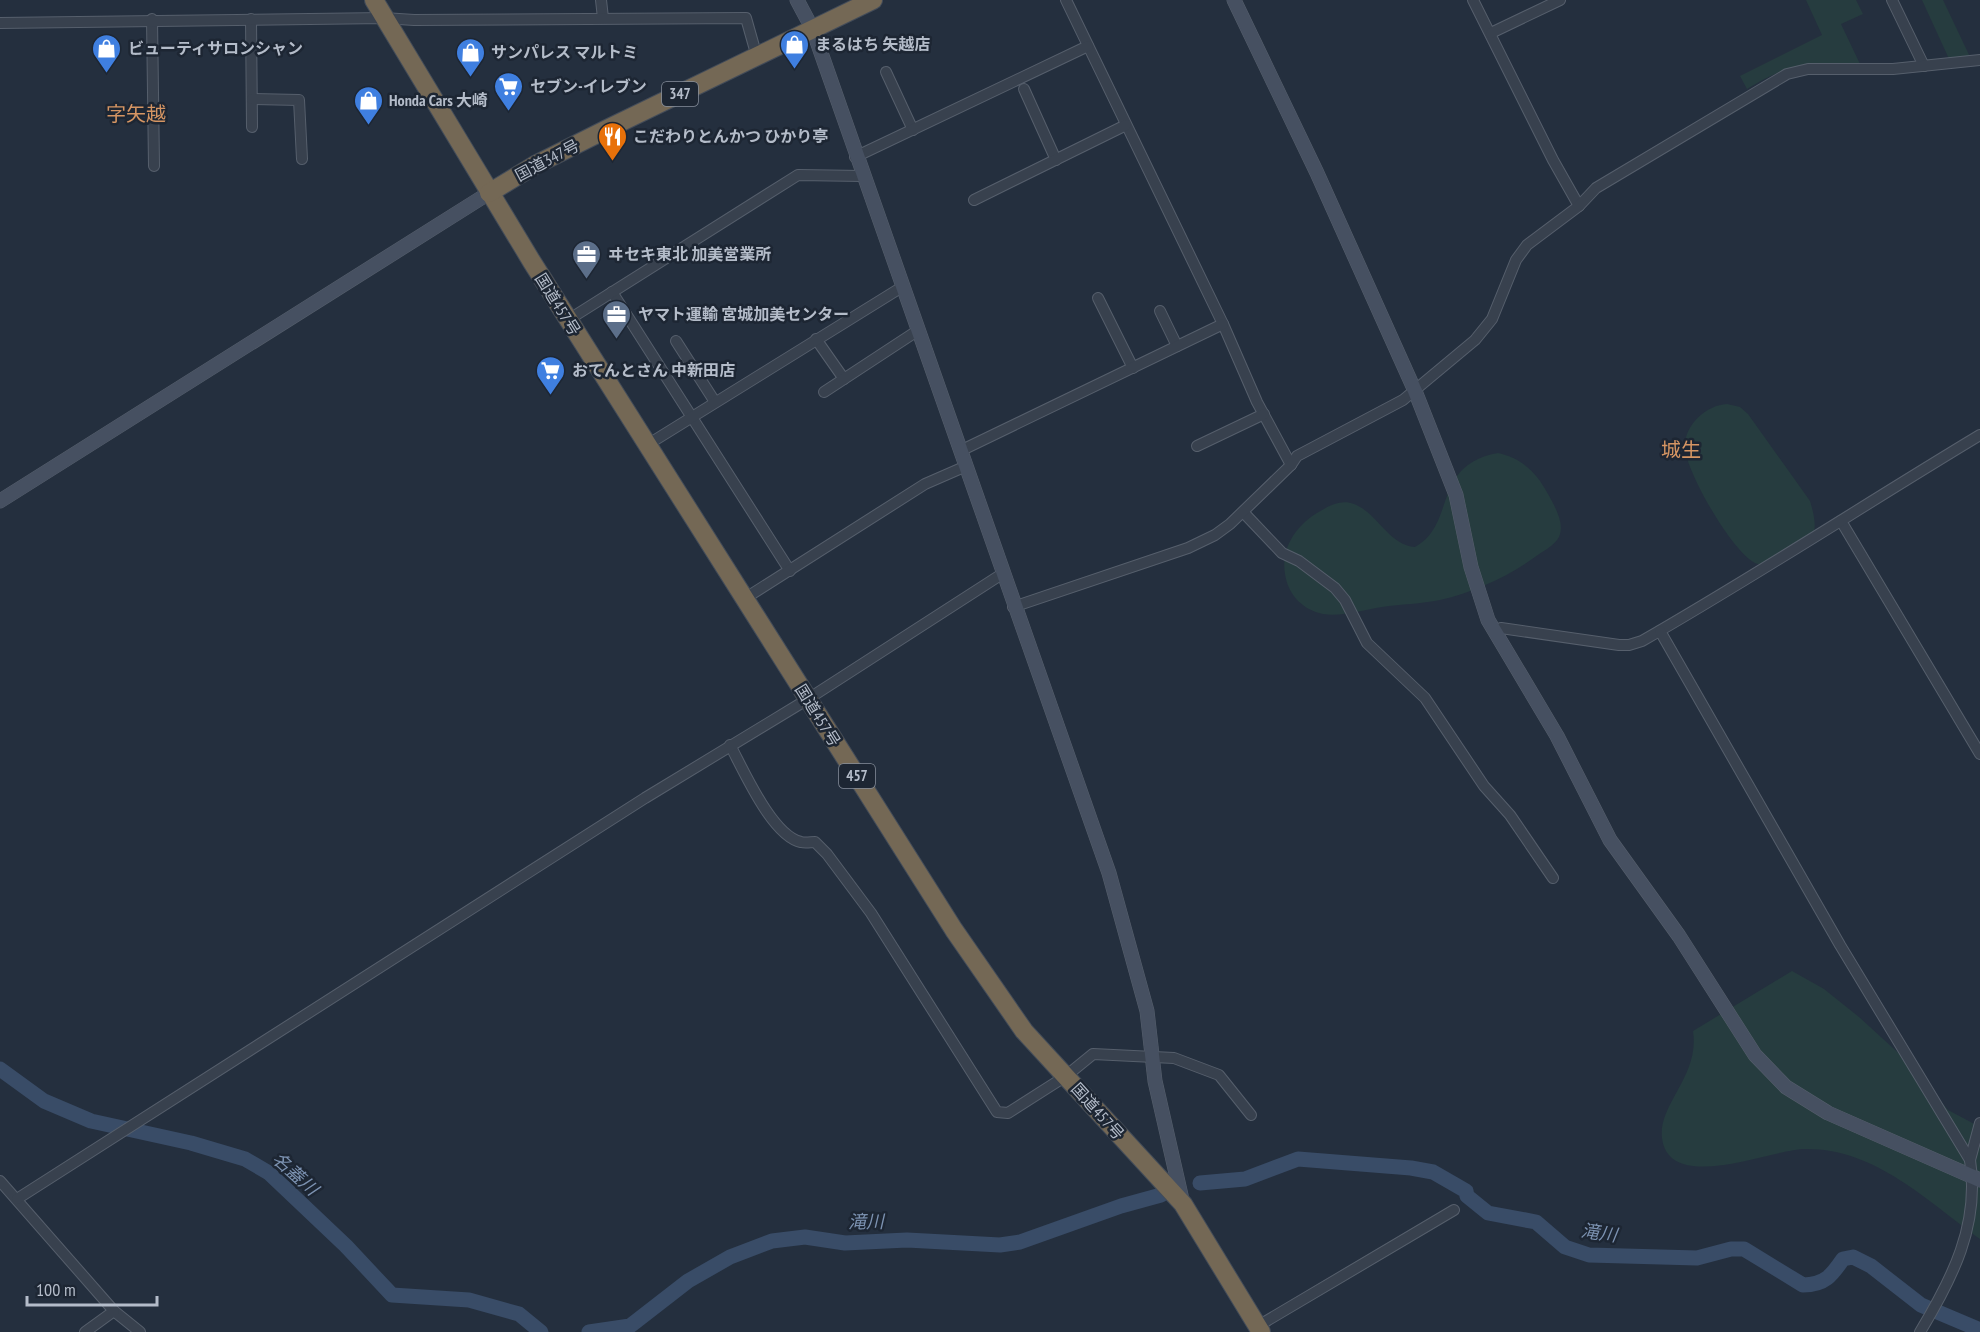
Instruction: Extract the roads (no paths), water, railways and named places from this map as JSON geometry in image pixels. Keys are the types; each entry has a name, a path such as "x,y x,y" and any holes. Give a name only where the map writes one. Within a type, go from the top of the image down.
{"highway":[{"name":"457","path":"374,0 489,193"},
{"name":"国道347号","path":"489,193 544,161 873,0"},
{"name":"国道457号","path":"489,193 954,930 1024,1030 1183,1204 1260,1329"}],"street":[{"path":"601,0 603,18"},
{"path":"797,0 813,30 855,157 1108,873 1147,1011 1155,1081 1183,1204"},
{"path":"1066,0 1223,324 1264,414 1292,465"},
{"path":"1234,0 1326,193 1415,391 1456,495 1471,567 1488,620 1557,736 1610,840 1679,936 1755,1055 1786,1087 1828,1113 1978,1179"},
{"path":"1473,0 1553,160 1579,206"},
{"path":"1491,33 1560,0"},
{"path":"1892,0 1924,66"},
{"path":"0,22 384,18 414,20 746,18 757,57"},
{"path":"251,19 252,128"},
{"path":"152,20 154,166"},
{"path":"855,157 1088,46"},
{"path":"1013,608 1188,548 1215,535 1244,513 1292,465 1298,456 1415,391 1485,329 1496,310 1516,260 1527,245 1579,206 1596,188 1787,74 1808,69 1924,66 1980,60"},
{"path":"886,72 912,130"},
{"path":"1024,89 1056,160"},
{"path":"252,99 299,100 302,159"},
{"path":"974,201 1126,125"},
{"path":"568,320 798,175 862,176"},
{"path":"0,501 489,193"},
{"path":"647,445 902,287"},
{"path":"612,292 790,572"},
{"path":"1098,298 1133,368"},
{"path":"1160,311 1177,346"},
{"path":"960,451 1223,324"},
{"path":"824,392 917,331"},
{"path":"816,339 844,379"},
{"path":"676,341 715,402"},
{"path":"1197,446 1264,414"},
{"path":"1502,627 1559,638 1629,645 1660,631 1980,435"},
{"path":"744,599 790,572 925,484 964,467"},
{"path":"1244,513 1282,554 1299,561 1335,588 1345,600 1367,643 1425,698 1484,786 1510,815 1553,878"},
{"path":"1841,521 1980,754"},
{"path":"17,1199 1002,574"},
{"path":"1660,631 1840,945 1970,1160 1978,1179 1970,1240 1958,1270 1920,1332"},
{"path":"730,745 762,803 780,829 799,842 815,842 827,854 871,913 997,1112 1008,1113 1066,1076 1093,1054 1153,1055 1174,1058 1219,1075 1251,1115"},
{"path":"1970,1160 1980,1123"},
{"path":"0,1181 114,1311 140,1332"},
{"path":"1260,1329 1454,1210"},
{"path":"85,1332 114,1311"}],"waterway":[{"name":"名蓋川","path":"0,1069 44,1101 91,1121 191,1143 245,1159 269,1173 346,1246 392,1295 469,1300 519,1314 541,1332"},
{"name":"滝川","path":"1200,1183 1245,1179 1298,1159 1411,1168 1433,1172 1466,1191 1467,1196 1488,1213 1536,1222 1565,1247 1589,1255 1697,1258 1731,1249 1744,1249 1803,1285 1822,1281 1843,1259 1853,1257 1871,1266 1921,1305 1980,1330"},
{"name":"滝川","path":"589,1332 630,1326 688,1281 730,1257 772,1241 805,1237 845,1243 907,1240 1000,1245 1020,1242 1121,1206 1161,1195"}],"place":[{"name":"まるはち 矢越店","path":"794,70"},
{"name":"ビューティサロンシャン","path":"107,74"},
{"name":"サンパレス マルトミ","path":"470,78"},
{"name":"セブン-イレブン","path":"509,112"},
{"name":"Honda Cars 大崎","path":"368,126"},
{"name":"こだわりとんかつ ひかり亭","path":"612,162"},
{"name":"ヰセキ東北 加美営業所","path":"587,280"},
{"name":"ヤマト運輸 宮城加美センター","path":"617,340"},
{"name":"おてんとさん 中新田店","path":"551,396"}],"district":[{"name":"字矢越","path":"136,114"},
{"name":"城生","path":"1681,450"}]}
